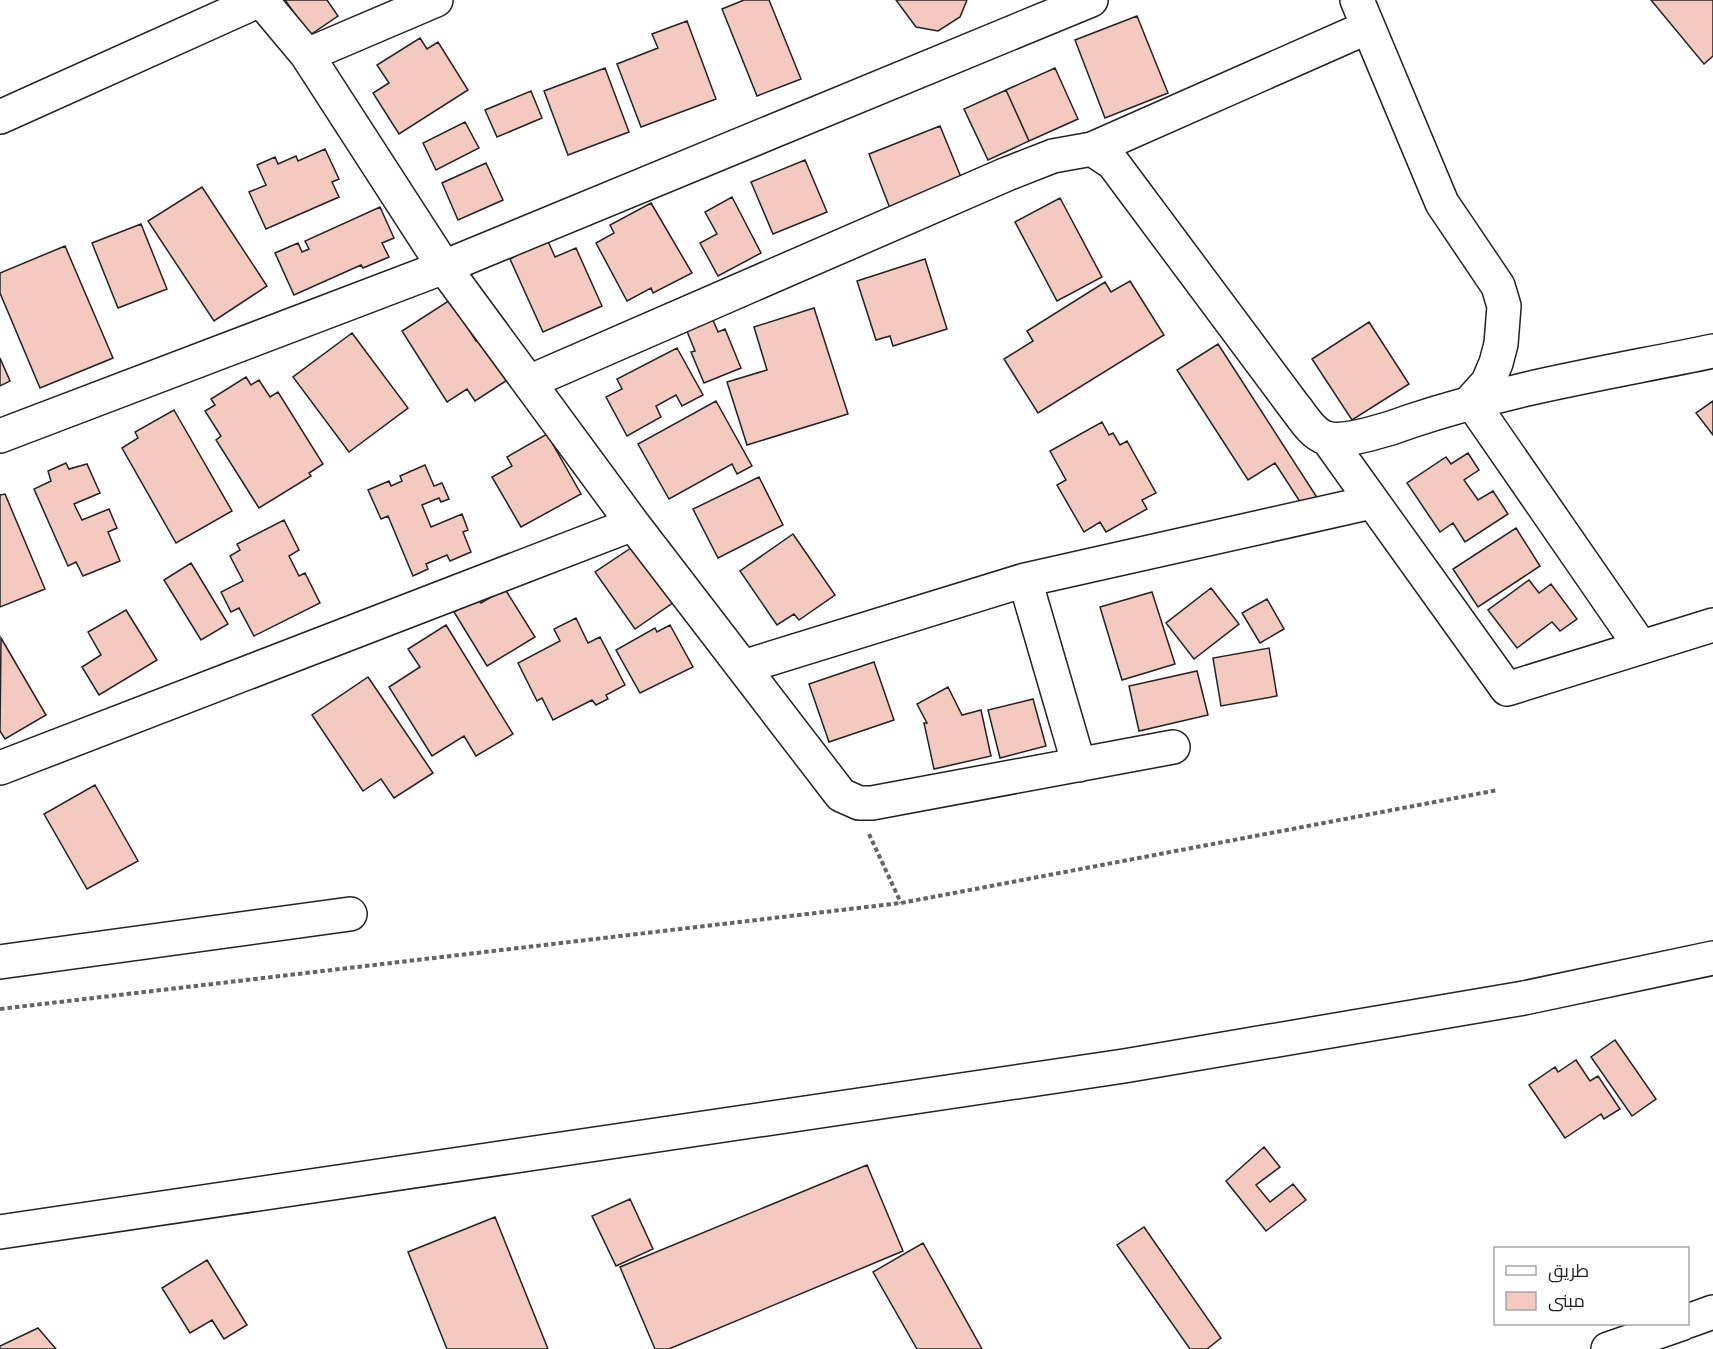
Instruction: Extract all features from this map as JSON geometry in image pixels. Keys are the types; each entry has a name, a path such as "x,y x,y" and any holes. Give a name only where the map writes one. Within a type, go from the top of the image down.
{"street":[{"path":"0,117 260,0 307,55 444,267 633,524 840,795 859,803 949,790 1173,747"},
{"path":"307,55 436,0"},
{"path":"0,436 444,267 1091,0"},
{"path":"529,382 1017,170 1053,156 1092,149 1362,14 1442,203 1498,286 1504,306 1501,344 1496,363 1488,382 1471,401"},
{"path":"1092,149 1113,163 1300,414 1311,428 1326,438 1507,689 1713,625"},
{"path":"1326,438 1345,438 1398,426 1471,401 1713,351"},
{"path":"1471,401 1641,647"},
{"path":"743,667 1025,580 1372,502"},
{"path":"0,768 633,524"},
{"path":"1025,580 1079,765"},
{"path":"0,962 350,914"},
{"path":"0,1232 1124,1066 1524,998 1713,958"},
{"path":"1689,1321 1713,1312"},
{"path":"1608,1349 1675,1325"}],"path":[{"path":"0,1009 901,903 1498,790"},
{"path":"859,803 859,811 901,903"}],"building":[{"path":"285,0 327,0 338,16 310,35"},
{"path":"744,0 769,0 801,79 757,96 722,9"},
{"path":"896,0 967,0 960,17 938,31 916,27"},
{"path":"1651,0 1713,0 1713,56 1704,64"},
{"path":"1137,16 1168,93 1105,118 1075,40"},
{"path":"687,21 716,99 641,127 617,64 658,48 652,34"},
{"path":"420,38 427,49 438,42 468,90 399,134 373,93 389,83 377,65"},
{"path":"605,68 629,132 568,155 544,91"},
{"path":"1055,68 1078,119 1029,141 1006,90"},
{"path":"1006,90 1029,141 988,160 964,109"},
{"path":"531,91 542,118 497,137 485,110"},
{"path":"465,122 479,148 436,170 423,143"},
{"path":"940,126 963,182 891,211 869,154"},
{"path":"325,149 339,179 332,182 339,197 266,229 249,192 266,185 257,165 275,157 278,164 296,156 298,161"},
{"path":"805,160 827,212 773,234 751,182"},
{"path":"486,163 503,200 458,220 442,183"},
{"path":"202,187 267,286 214,321 148,221"},
{"path":"732,197 761,253 718,276 700,243 717,234 705,212"},
{"path":"1060,198 1102,277 1057,301 1015,222"},
{"path":"651,203 692,273 653,293 651,288 627,301 596,243 614,233 610,225"},
{"path":"380,207 394,238 382,243 389,257 363,268 361,265 294,295 275,253 298,243 302,252 309,249 305,241"},
{"path":"141,224 167,289 118,308 92,243"},
{"path":"547,239 555,257 576,248 602,306 543,332 510,259"},
{"path":"65,246 113,358 40,388 0,293 0,273"},
{"path":"925,259 947,329 893,346 890,336 876,340 857,281"},
{"path":"1130,281 1164,335 1038,413 1004,359 1033,341 1027,331 1105,282 1111,292"},
{"path":"450,300 476,341 481,337 509,379 475,401 467,389 447,402 402,331"},
{"path":"814,308 848,414 747,445 727,382 767,370 754,327"},
{"path":"710,313 718,332 725,329 741,368 704,383 691,352 695,351 684,324"},
{"path":"1369,322 1409,384 1352,420 1312,359"},
{"path":"352,333 408,408 349,452 293,377"},
{"path":"1218,344 1318,499 1304,508 1275,463 1248,480 1177,370"},
{"path":"677,348 703,395 682,406 676,395 656,406 661,417 627,436 606,397 622,389 617,379"},
{"path":"0,358 10,381 0,386"},
{"path":"246,377 251,385 259,380 270,397 278,392 323,464 309,473 311,476 259,508 216,440 221,436 205,411 215,405 211,399"},
{"path":"716,401 752,466 737,474 732,464 669,499 638,444"},
{"path":"1713,401 1713,435 1696,413"},
{"path":"174,410 232,511 176,543 122,448 138,438 135,432"},
{"path":"1102,422 1109,435 1113,433 1120,445 1127,441 1156,493 1142,500 1147,509 1106,532 1100,522 1084,532 1057,485 1066,480 1050,451"},
{"path":"547,434 581,494 521,527 492,477 512,466 507,457"},
{"path":"1468,453 1479,470 1464,480 1478,500 1493,491 1508,514 1465,542 1453,523 1440,532 1407,483 1446,457 1451,464"},
{"path":"66,463 69,469 87,464 100,493 74,504 82,520 109,509 117,528 108,532 120,561 83,576 76,562 68,566 34,489 51,481 48,471"},
{"path":"425,465 434,486 442,483 449,499 441,502 439,498 422,505 431,527 462,514 468,530 463,532 471,552 450,561 447,555 426,564 428,569 413,576 388,516 381,519 368,490 389,481 391,486 402,481 400,476"},
{"path":"759,477 783,525 718,558 693,509"},
{"path":"5,494 45,589 0,607 0,495"},
{"path":"284,520 299,550 289,556 299,576 305,573 320,603 254,636 239,608 231,612 221,592 243,581 230,556 240,550 237,544"},
{"path":"1516,528 1540,566 1478,607 1453,569"},
{"path":"793,534 835,595 799,620 794,614 777,625 740,571"},
{"path":"637,544 677,600 635,629 595,572"},
{"path":"191,563 228,624 201,640 164,580"},
{"path":"1529,580 1539,593 1551,584 1577,619 1560,631 1552,622 1517,648 1488,610"},
{"path":"1211,588 1239,624 1194,659 1166,623"},
{"path":"505,589 535,637 487,666 454,612 477,598 481,603"},
{"path":"1152,592 1175,664 1122,680 1100,607"},
{"path":"1267,599 1284,629 1260,643 1242,613"},
{"path":"126,610 157,660 99,695 82,667 101,655 88,632"},
{"path":"576,618 588,643 600,637 625,685 606,695 608,699 596,705 592,700 553,720 542,698 537,701 518,663 560,641 554,629"},
{"path":"446,625 513,734 476,756 464,736 432,756 389,687 420,667 408,649"},
{"path":"670,625 693,667 640,693 616,650 655,628 657,632"},
{"path":"1,638 46,715 5,739 0,731"},
{"path":"1269,648 1277,696 1221,706 1213,658"},
{"path":"874,662 894,720 829,742 809,684"},
{"path":"1197,671 1208,715 1139,731 1129,686"},
{"path":"368,677 433,773 394,798 381,779 363,791 312,715"},
{"path":"948,687 962,715 981,710 991,756 934,769 924,723 927,723 917,704"},
{"path":"1033,699 1046,746 1000,758 988,710"},
{"path":"95,785 138,861 87,889 44,814"},
{"path":"1615,1040 1656,1099 1632,1116 1591,1057"},
{"path":"1576,1060 1590,1081 1598,1076 1620,1109 1604,1119 1601,1114 1565,1138 1529,1085 1555,1067 1558,1072"},
{"path":"1264,1147 1280,1167 1256,1185 1270,1202 1293,1184 1306,1200 1266,1231 1226,1181"},
{"path":"867,1165 903,1251 669,1349 655,1349 620,1267"},
{"path":"630,1199 653,1249 616,1266 592,1216"},
{"path":"495,1217 548,1349 447,1349 408,1252"},
{"path":"1144,1227 1221,1338 1207,1349 1190,1349 1117,1245"},
{"path":"923,1243 982,1349 917,1349 873,1272"},
{"path":"207,1260 247,1325 224,1339 212,1320 190,1333 162,1288"},
{"path":"38,1328 56,1349 0,1349 0,1346"}]}
